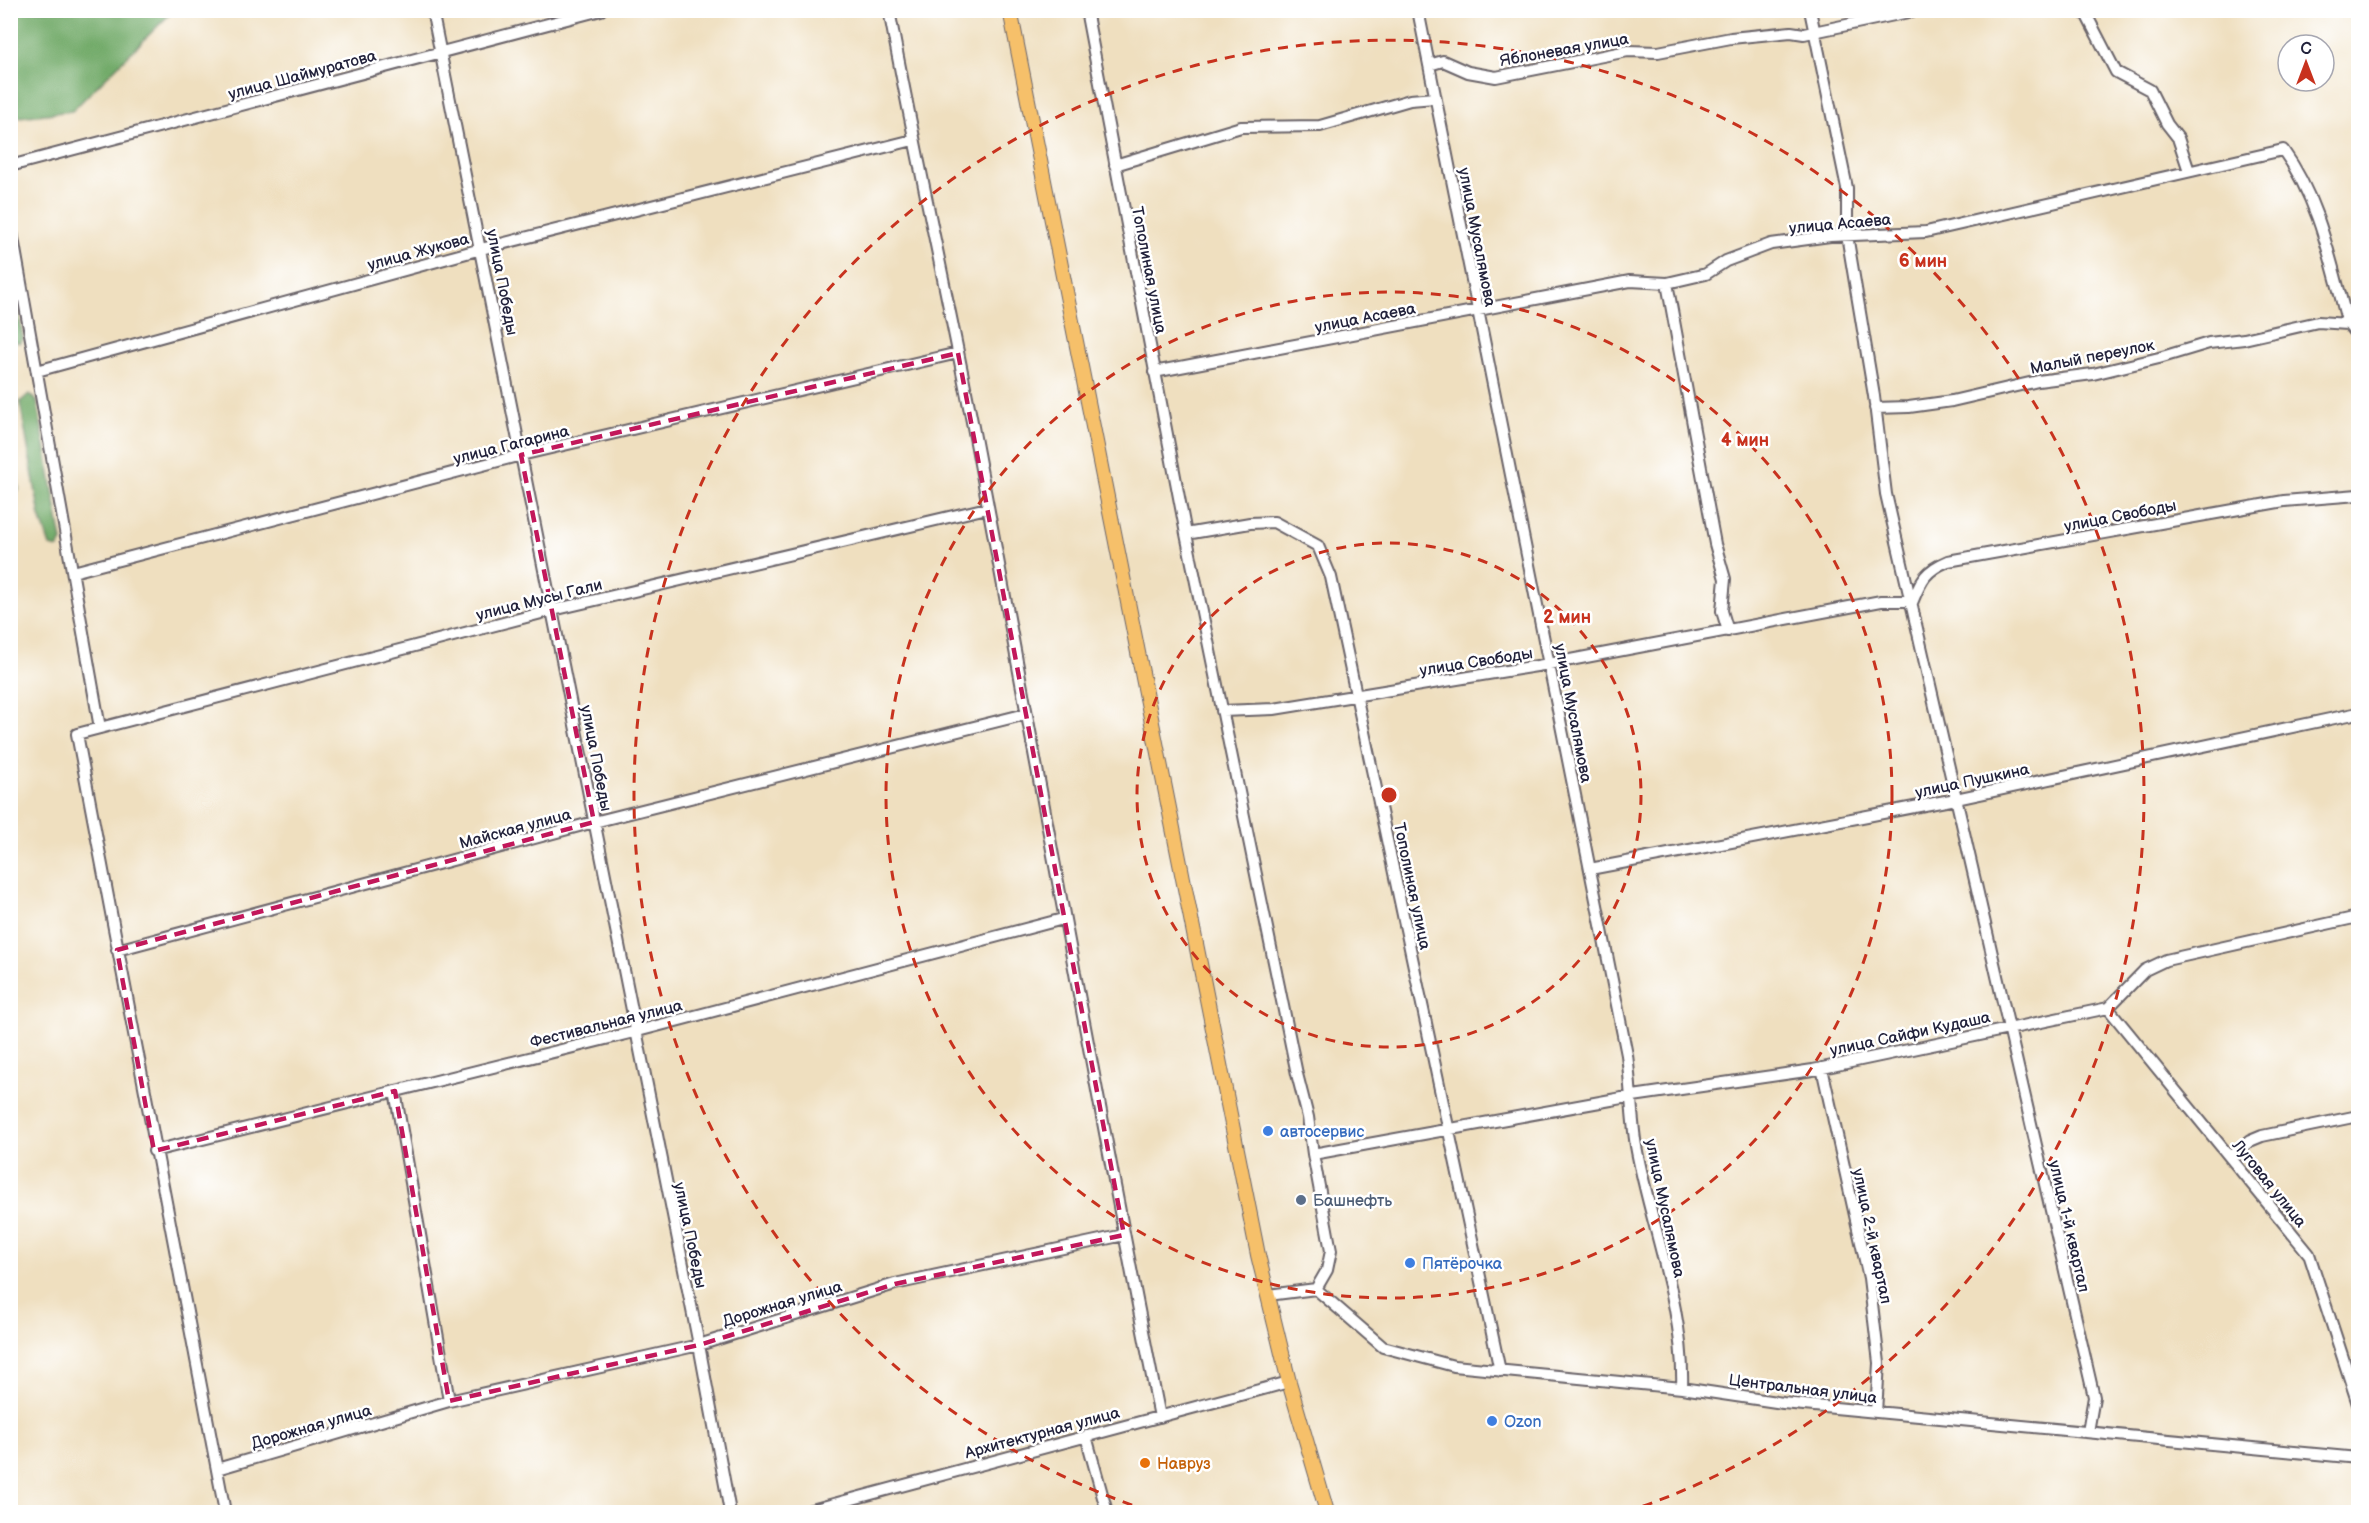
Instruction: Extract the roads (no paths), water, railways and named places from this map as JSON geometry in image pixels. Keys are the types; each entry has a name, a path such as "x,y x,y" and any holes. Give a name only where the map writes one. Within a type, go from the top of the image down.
{"main road":[{"path":"1010,10 1268,1295 1289,1382 1327,1512"}],"street":[{"name":"улица Победы","path":"432,10 553,610 634,1032 699,1345 730,1512"},
{"name":"улица Шаймуратова","path":"10,166 601,10"},
{"path":"889,10 913,140 958,353 1160,1417"},
{"name":"Тополиная улица","path":"1086,10 1186,534 1308,1117 1331,1251 1327,1270 1316,1289"},
{"name":"улица Мусалямова","path":"1419,10 1477,311 1628,1055 1635,1144 1678,1329 1683,1362 1682,1388"},
{"name":"улица 1-й квартал","path":"1810,10 1847,188 1847,235 1875,408 1886,494 2094,1397 2088,1432"},
{"name":"Яблоневая улица","path":"1429,65 1443,61 1468,72 1496,77 1628,51 1658,52 1731,38 1791,32 1814,33 1918,10"},
{"path":"2080,10 2087,16 2116,72 2150,90 2167,124 2178,138 2189,171"},
{"path":"1115,165 1240,127 1320,126 1410,100 1436,98"},
{"name":"улица Жукова","path":"37,371 481,249 913,140"},
{"name":"улица Асаева","path":"1154,372 1630,282 1666,283 1706,274 1726,261 1771,244 1847,235 1926,232 2283,150 2301,175 2313,202 2348,324"},
{"path":"10,221 100,728"},
{"path":"1666,283 1715,544 1725,579 1722,611 1728,631"},
{"name":"Малый переулок","path":"1875,408 1909,407 1952,401 2038,381 2093,374 2209,343 2244,339 2318,322 2348,324"},
{"path":"2348,324 2358,337"},
{"name":"улица Гагарина","path":"73,572 521,456 958,353"},
{"name":"улица Свободы","path":"1222,711 1274,709 1358,696 1549,664 1881,602 1911,603 1921,581 1931,568 1948,561 2283,501 2358,495"},
{"name":"улица Мусы Гали","path":"117,950 77,734 553,610 987,508"},
{"name":"Тополиная улица","path":"1186,534 1250,523 1274,522 1318,546 1331,577 1500,1371"},
{"name":"улица Пушкина","path":"1590,869 1956,800 2358,713"},
{"name":"Майская улица","path":"117,950 594,822 1026,714"},
{"path":"2108,1008 2145,970 2166,960 2358,917"},
{"name":"Фестивальная улица","path":"154,1151 634,1032 1064,919"},
{"path":"117,950 225,1512"},
{"name":"улица Сайфи Кудаша","path":"1313,1154 1633,1096 1822,1068 2108,1008"},
{"name":"Луговая улица","path":"2108,1008 2309,1254 2358,1404"},
{"name":"улица 2-й квартал","path":"1822,1068 1869,1278 1879,1363 1876,1412"},
{"path":"395,1091 449,1401"},
{"path":"2230,1157 2250,1141 2262,1136 2358,1116"},
{"name":"Дорожная улица","path":"217,1469 449,1401 699,1345 895,1284 1124,1235"},
{"path":"1268,1295 1316,1289"},
{"name":"Центральная улица","path":"1316,1289 1383,1347 1454,1366 1682,1388 1783,1403 2358,1458"},
{"name":"Архитектурная улица","path":"804,1512 1289,1382"},
{"path":"1086,1436 1107,1512"}],"place":[{"name":"автосервис","path":"1268,1131"},
{"name":"Башнефть","path":"1301,1200"},
{"name":"Пятёрочка","path":"1410,1263"},
{"name":"Ozon","path":"1492,1421"},
{"name":"Навруз","path":"1145,1463"}]}
